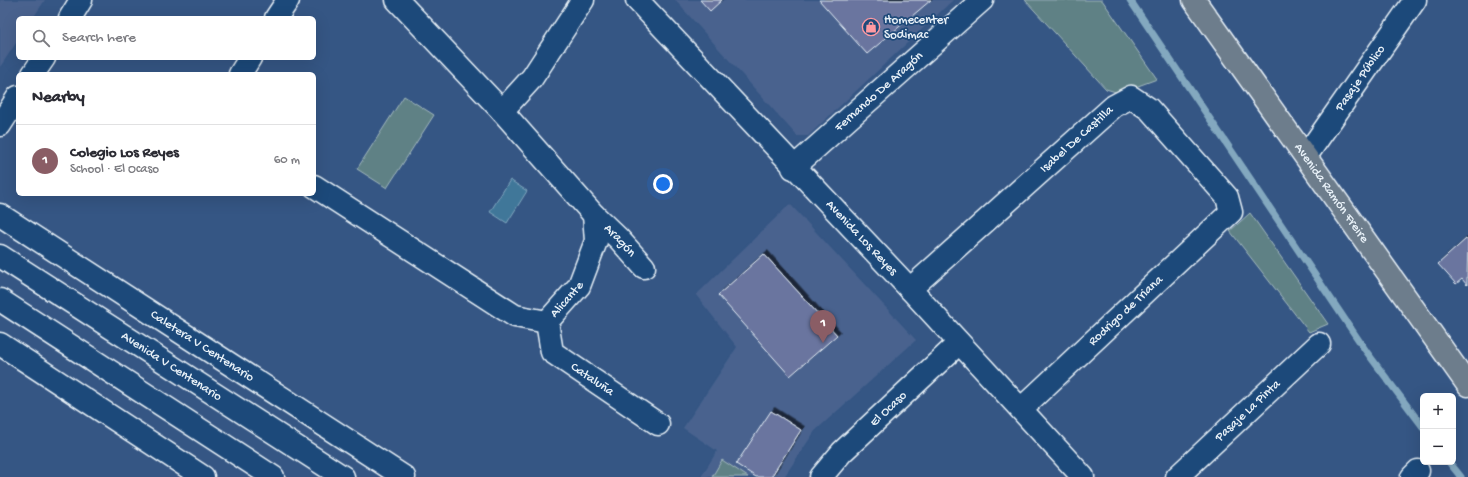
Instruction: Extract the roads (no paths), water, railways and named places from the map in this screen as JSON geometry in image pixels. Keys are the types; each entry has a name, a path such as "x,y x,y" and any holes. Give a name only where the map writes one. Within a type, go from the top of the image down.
{"main road":[{"name":"Avenida Ramón Freire","path":"1194,0 1468,386"}],"street":[{"path":"71,16 81,0"},
{"path":"277,16 288,0"},
{"path":"397,0 502,111 594,215"},
{"path":"502,111 532,78 583,0"},
{"name":"Avenida Los Reyes","path":"637,0 793,168 910,289 1083,477"},
{"name":"Fernando De Aragón","path":"793,168 982,0"},
{"name":"Pasaje Público","path":"1306,156 1415,0"},
{"path":"34,72 43,60"},
{"path":"241,72 249,60"},
{"name":"Isabel De Castilla","path":"910,289 1114,106 1131,97 1149,109 1227,198 1231,212"},
{"path":"0,125 16,100"},
{"name":"Alicante","path":"316,187 514,316 547,322 579,286 596,241 594,215"},
{"name":"Rodrigo de Triana","path":"1021,408 1231,212"},
{"name":"Caletera V Centenario","path":"0,215 404,477"},
{"name":"Aragón","path":"594,215 644,267"},
{"name":"Avenida V Centenario","path":"0,256 343,477"},
{"path":"0,300 263,474"},
{"name":"Cataluña","path":"547,322 552,352 658,424"},
{"name":"El Ocaso","path":"828,474 842,452 959,343"},
{"path":"0,344 203,477"},
{"name":"Pasaje La Pinta","path":"1177,477 1319,344"}],"waterway":[{"path":"1130,0 1366,351 1420,423"},
{"path":"1451,465 1461,477"}],"place":[{"name":"Homecenter Sodimac","path":"871,27"},
{"name":"Colegio Los Reyes","path":"823,343"}]}
